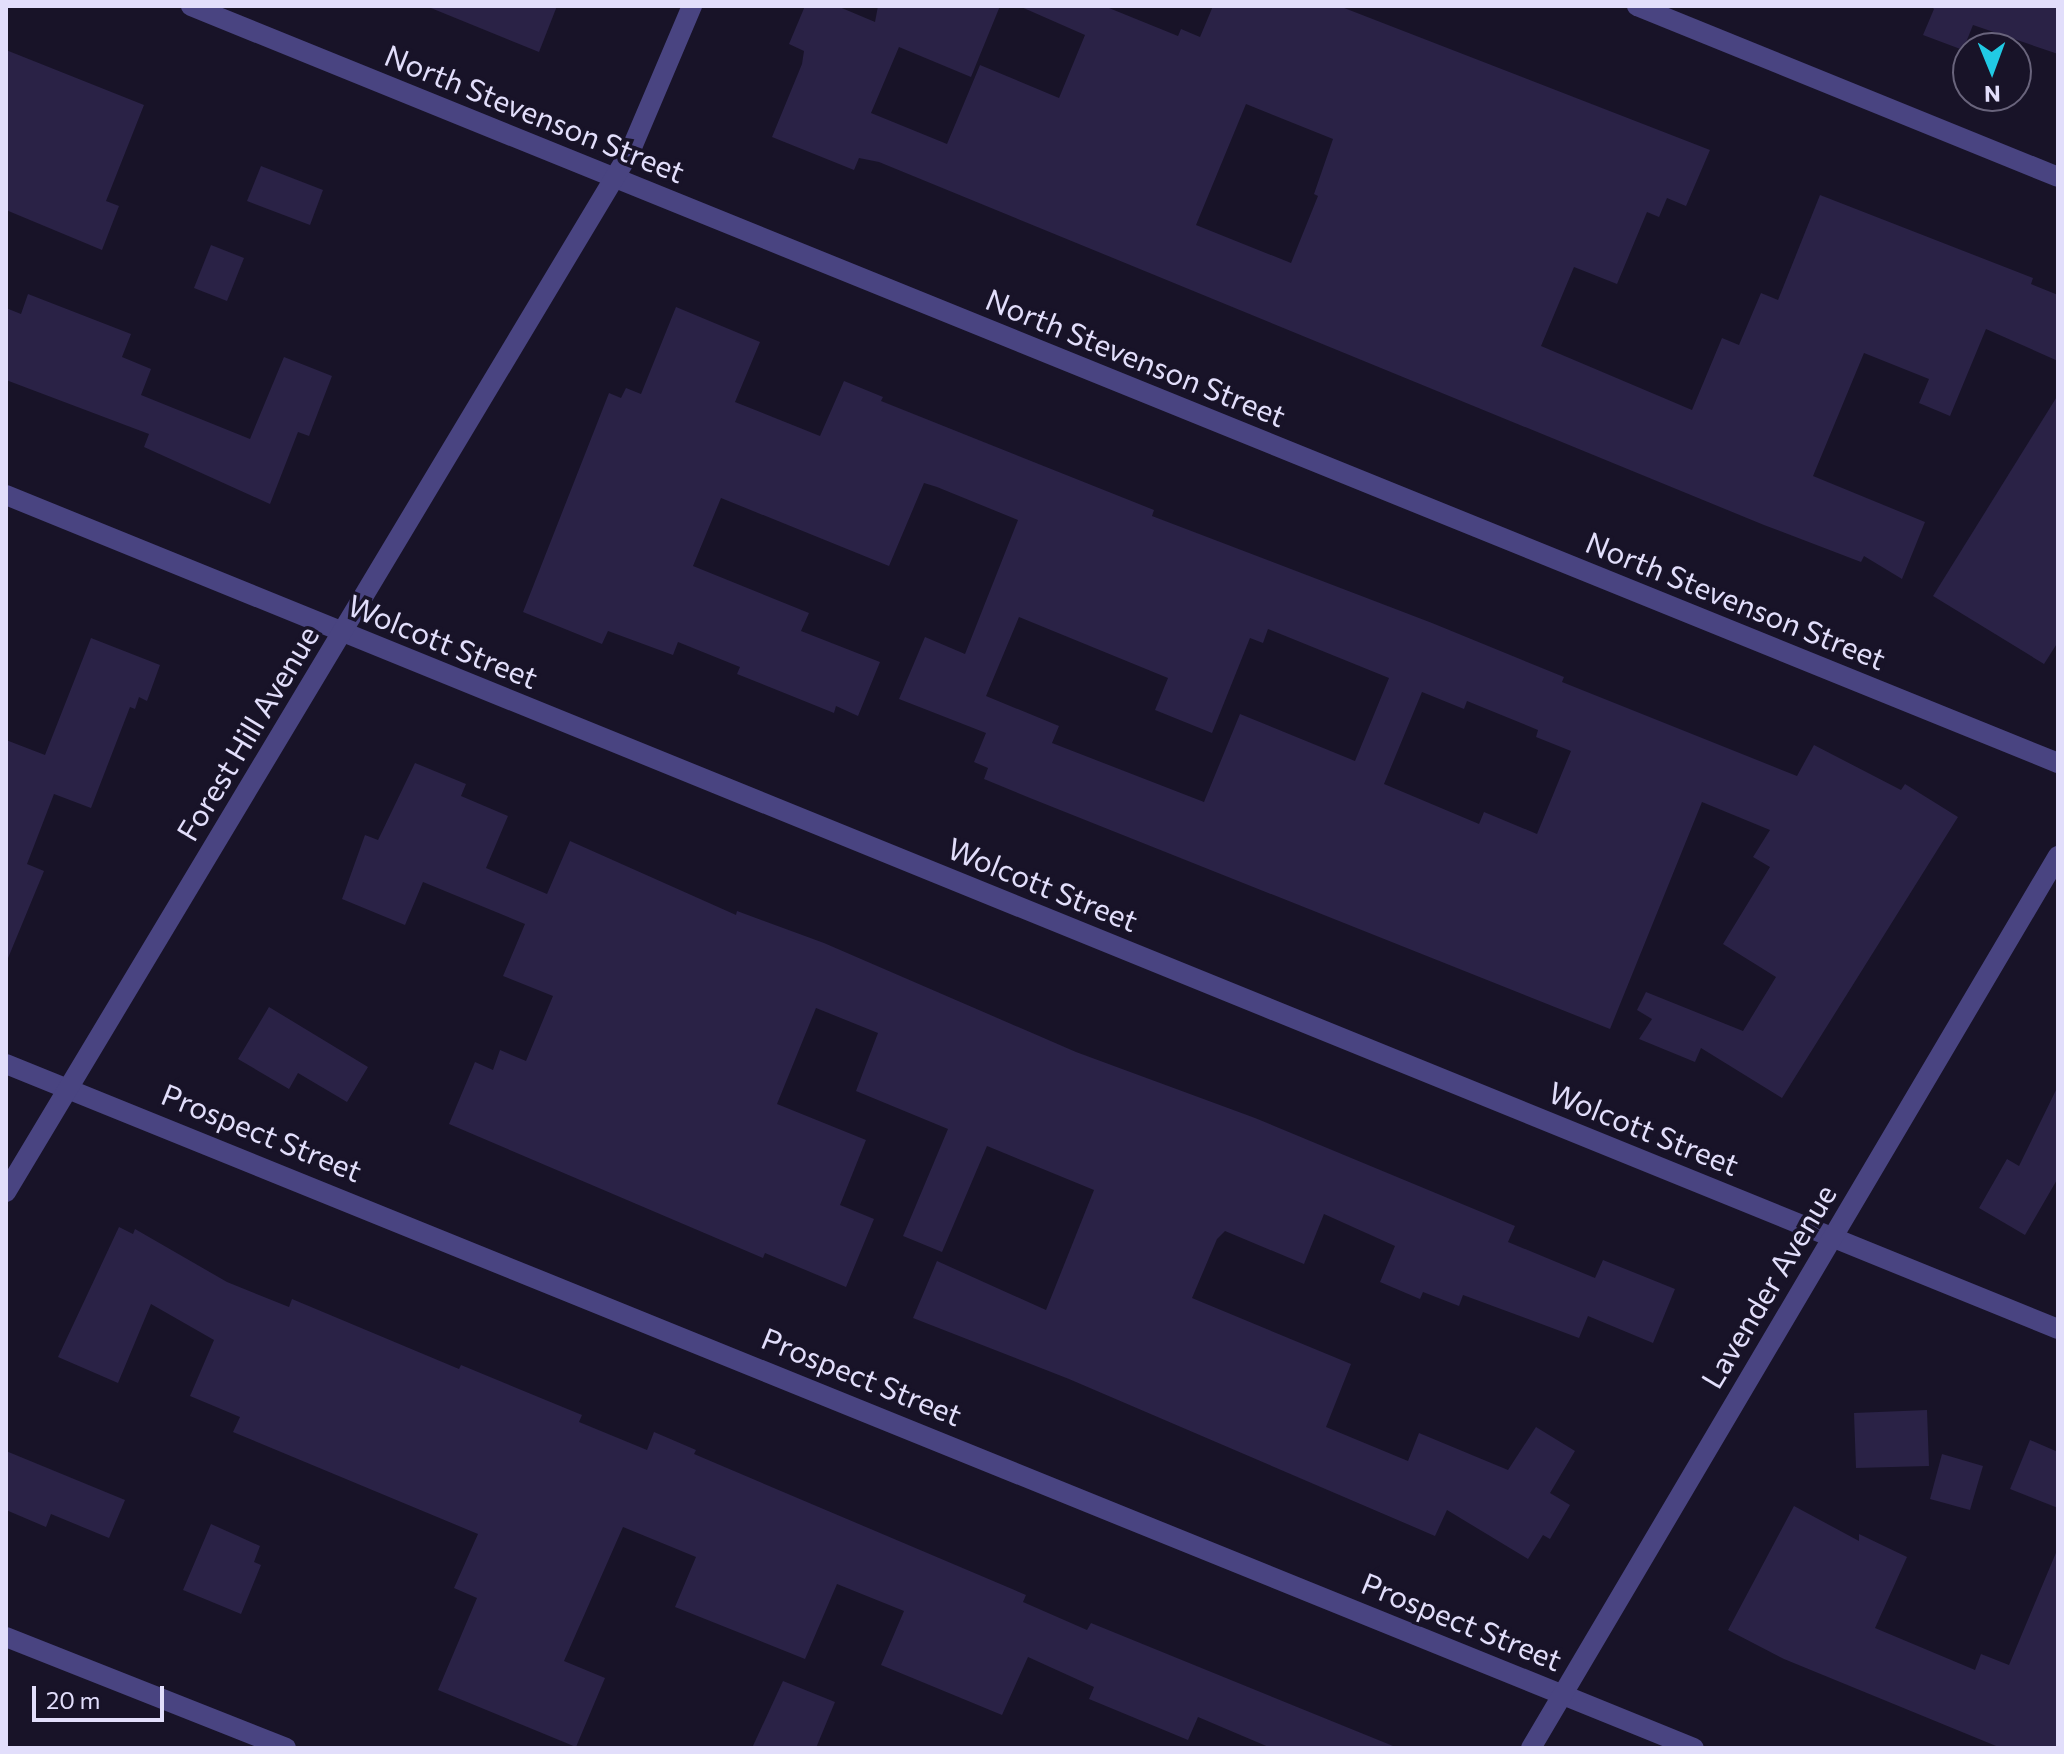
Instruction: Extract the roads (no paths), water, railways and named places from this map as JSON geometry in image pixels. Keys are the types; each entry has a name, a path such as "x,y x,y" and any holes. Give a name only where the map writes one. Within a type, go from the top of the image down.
{"street":[{"name":"North Stevenson Street","path":"191,6 2058,763"},
{"name":"Forest Hill Avenue","path":"6,1192 641,130 692,6"},
{"path":"1637,6 2058,177"},
{"name":"Wolcott Street","path":"6,495 2058,1329"},
{"name":"Lavender Avenue","path":"1531,1748 2058,856"},
{"name":"Prospect Street","path":"6,1064 1694,1748"},
{"path":"6,1637 286,1748"}]}
